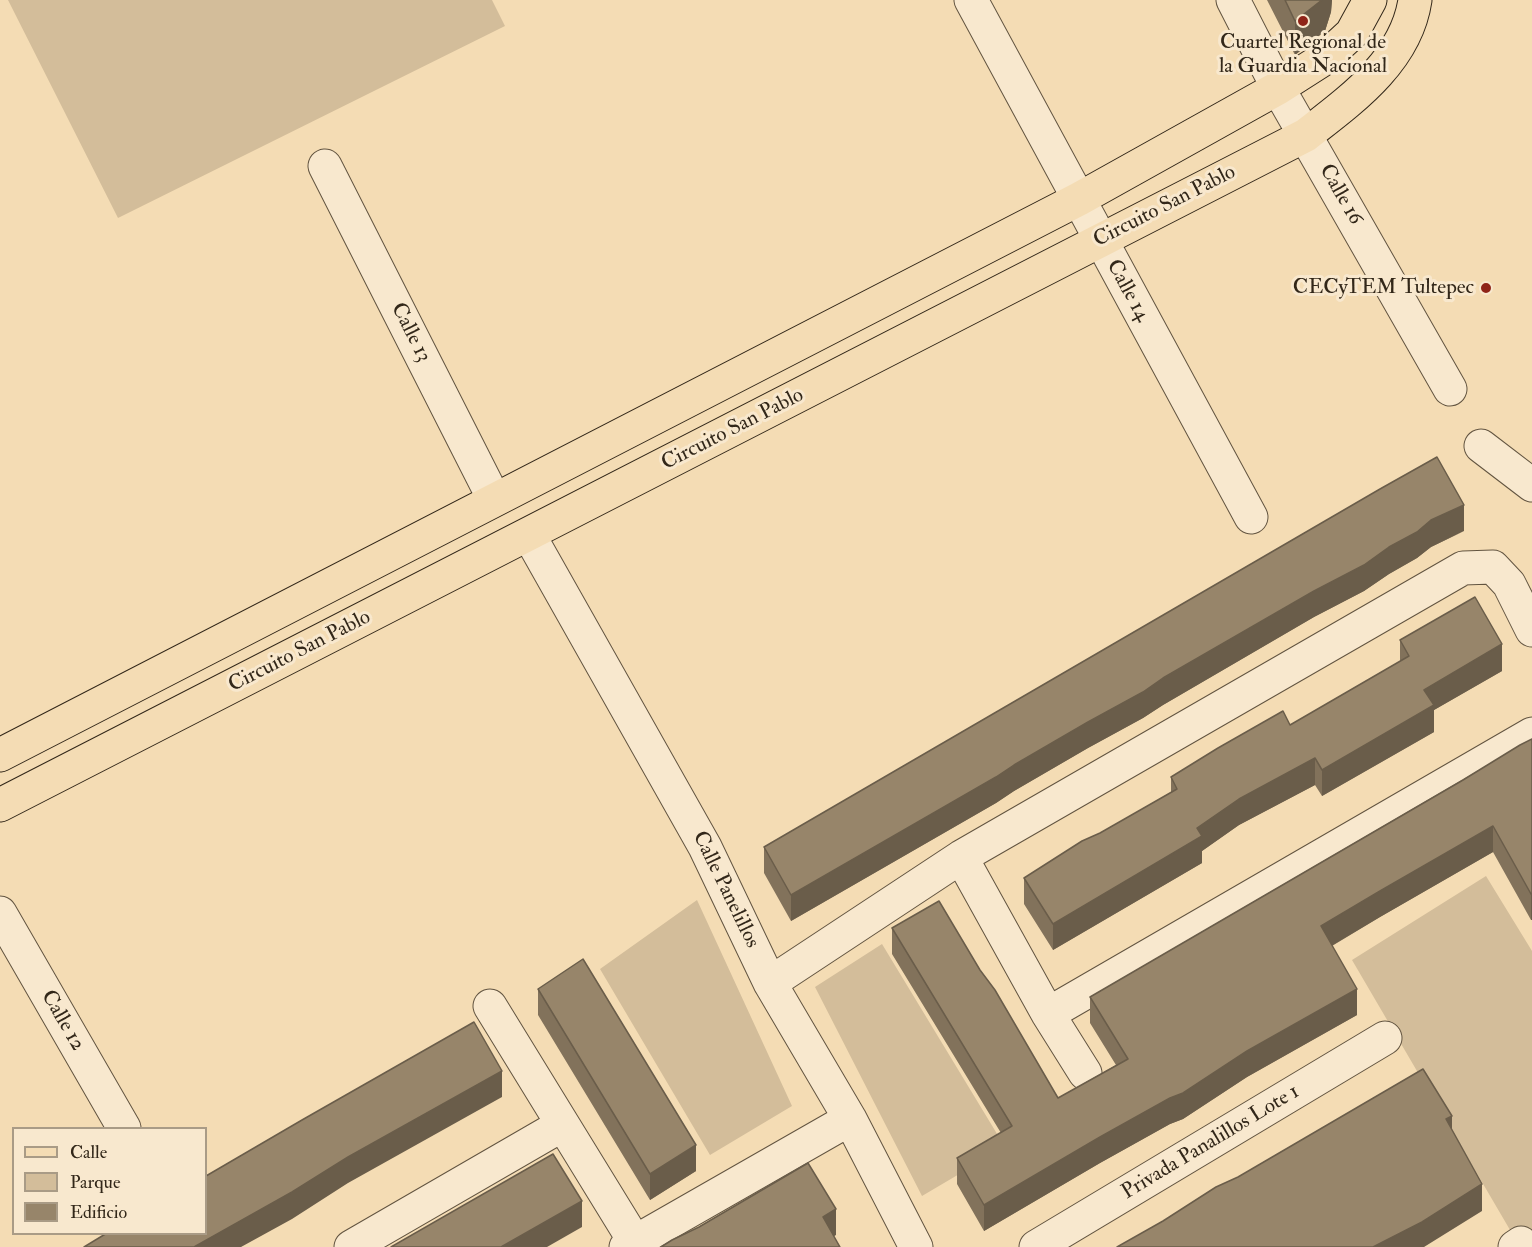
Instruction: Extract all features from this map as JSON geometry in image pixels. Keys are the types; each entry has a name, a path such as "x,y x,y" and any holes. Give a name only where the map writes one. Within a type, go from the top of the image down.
{"main road":[{"path":"0,755 1079,200 1278,88 1324,58 1352,33 1370,0"},
{"name":"Circuito San Pablo","path":"0,805 1306,135 1348,102 1388,63 1413,16 1415,0"}],"street":[{"name":"Calle 14","path":"971,0 1251,517"},
{"name":"Calle 16","path":"1233,0 1278,88 1450,389"},
{"name":"Calle 13","path":"325,166 495,499"},
{"path":"1481,446 1532,485"},
{"name":"Calle Panelillos","path":"529,535 705,847 770,983 850,1119 916,1247"},
{"path":"770,983 960,856 1463,568 1493,567 1509,584 1532,630"},
{"path":"1048,1014 1532,734"},
{"path":"960,856 1048,1014 1085,1072"},
{"name":"Calle 12","path":"0,913 123,1127"},
{"path":"490,1006 631,1245 850,1119"},
{"name":"Privada Panalillos Lote 1","path":"1036,1247 1385,1038"},
{"path":"351,1247 562,1125"}],"green space":[{"path":"8,0 492,0 505,26 118,218"},
{"path":"1486,876 1532,951 1532,1247 1520,1247 1352,960"},
{"path":"697,900 792,1106 710,1155 600,969"},
{"path":"882,944 1005,1147 922,1196 815,987"}],"building":[{"path":"1285,0 1322,0 1295,21"},
{"path":"1437,457 1464,505 1431,520 1417,532 1389,547 1364,565 1314,591 791,895 764,847"},
{"path":"1475,597 1502,644 1424,690 1434,705 1322,770 1315,758 1239,799 1197,828 1202,836 1053,924 1024,878 1082,841 1177,789 1171,777 1218,748 1283,711 1290,725 1409,656 1400,640"},
{"path":"1532,739 1531,894 1493,826 1321,926 1357,989 1247,1051 1183,1093 1100,1137 984,1205 957,1158 1012,1126 892,928 939,901 980,970 995,990 1058,1098 1128,1059 1090,997"},
{"path":"583,959 696,1145 650,1174 538,989"},
{"path":"474,1022 502,1071 194,1247 84,1247 104,1235 207,1235 207,1175"},
{"path":"1423,1069 1452,1116 1446,1119 1482,1184 1422,1222 1373,1247 1117,1247 1216,1187 1238,1177"},
{"path":"553,1154 582,1201 501,1247 391,1247"},
{"path":"808,1163 836,1209 823,1217 840,1247 661,1247 699,1227"}],"place":[{"name":"Cuartel Regional de la Guardia Nacional","path":"1303,21"},
{"name":"CECyTEM Tultepec","path":"1486,288"}]}
